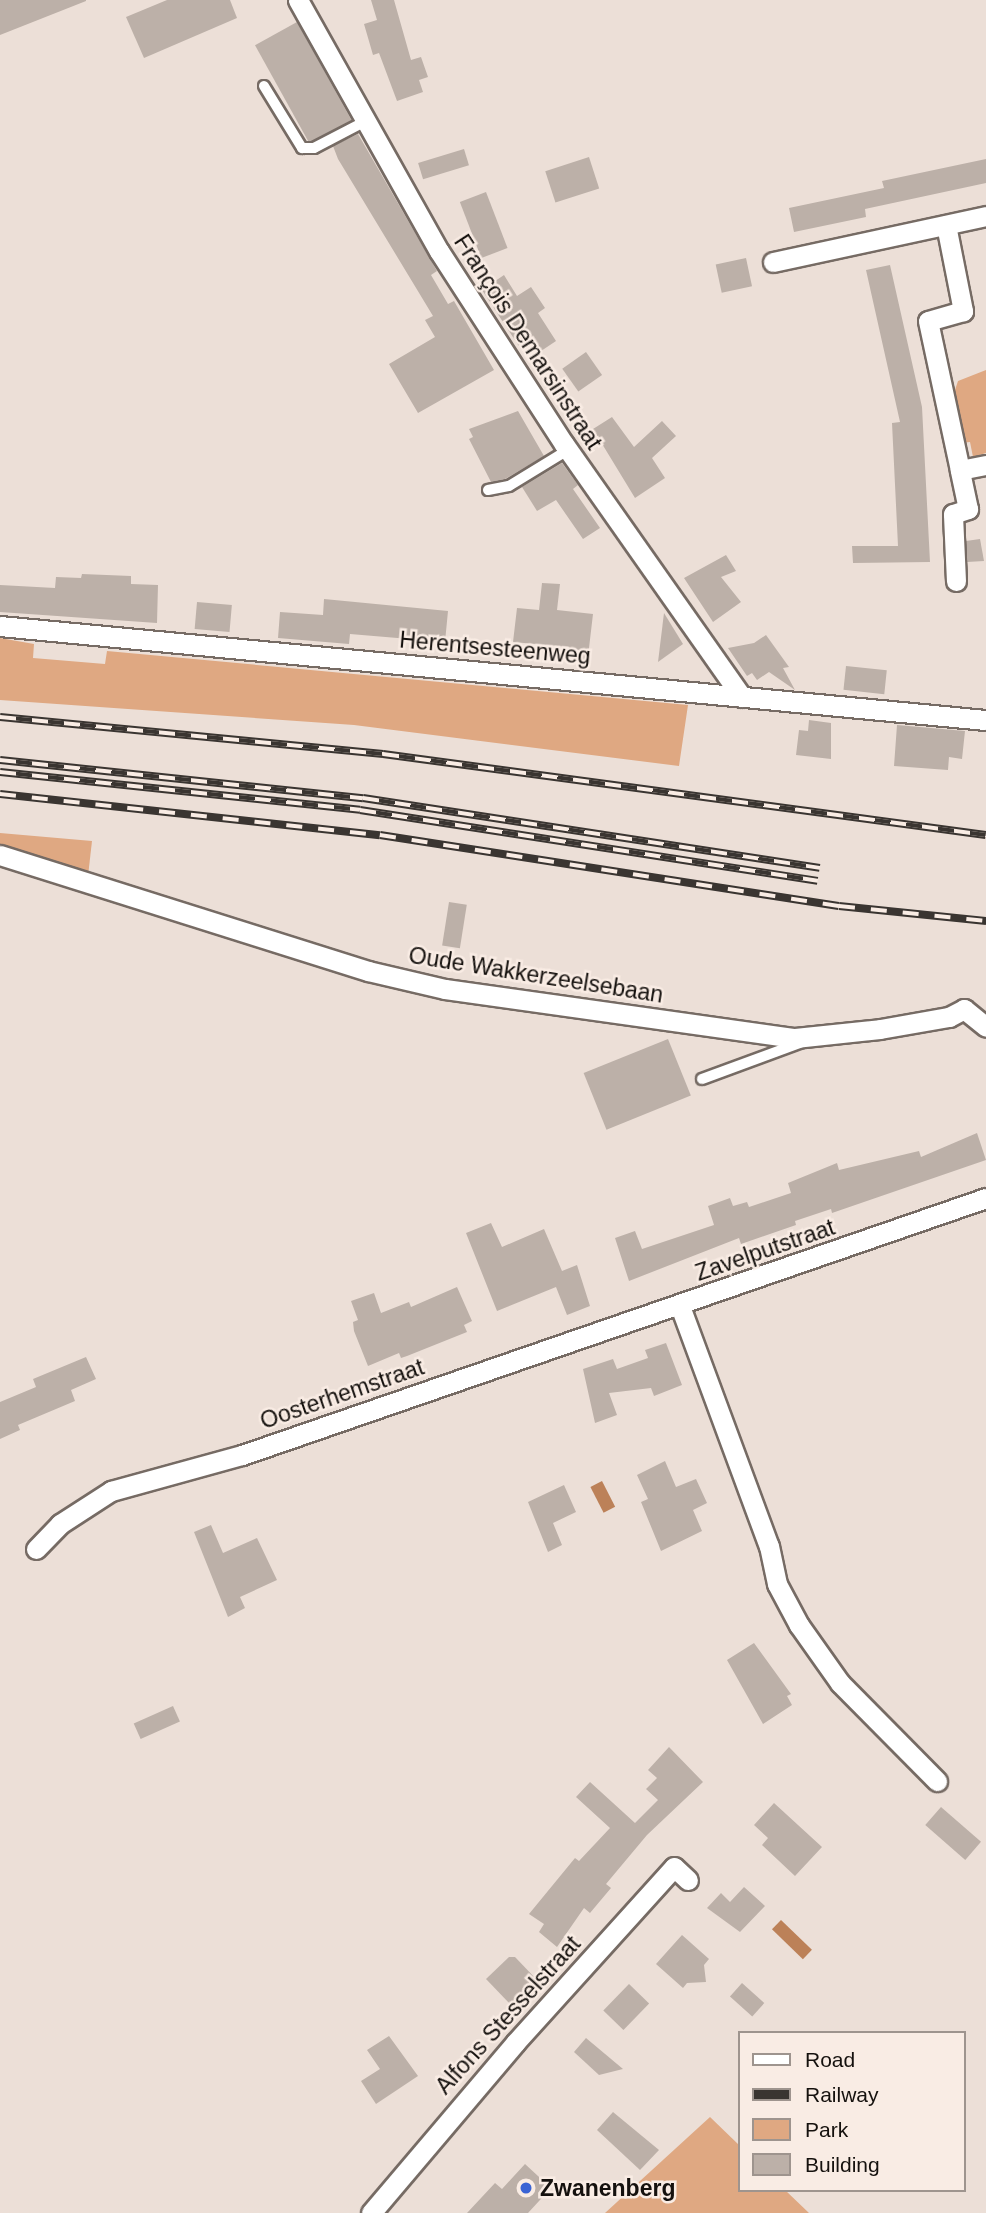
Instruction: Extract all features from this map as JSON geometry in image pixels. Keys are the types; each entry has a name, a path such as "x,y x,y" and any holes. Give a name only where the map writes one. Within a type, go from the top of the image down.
{"street":[{"name":"François Demarsinstraat","path":"298,0 364,122 439,251 568,450 741,697"},
{"path":"773,262 986,216"},
{"path":"946,225 963,311 928,321 968,509 953,514 956,581"},
{"path":"961,470 986,465"},
{"name":"Herentsesteenweg","path":"0,626 986,720"},
{"name":"Oude Wakkerzeelsebaan","path":"0,855 368,971 445,989 816,1037 949,1017 964,1009 986,1027"},
{"name":"Zavelputstraat","path":"937,1781 840,1683 777,1584 769,1546 680,1306 986,1198"},
{"name":"Oosterhemstraat","path":"36,1549 68,1518 111,1491 242,1455 680,1306"},
{"name":"Alfons Stesselstraat","path":"372,2213 515,2043 674,1867 688,1880"}],"lane":[{"path":"264,86 302,148 314,148 364,122"},
{"path":"488,490 509,486 568,450"},
{"path":"702,1079 816,1037"}],"green space":[{"path":"986,370 986,453 973,457 970,442 960,443 951,402 958,381"},
{"path":"0,638 34,644 33,658 105,664 107,651 688,705 679,766 354,725 0,700"},
{"path":"0,833 92,841 88,876 0,850"},
{"path":"710,2117 738,2144 738,2192 787,2192 809,2213 605,2213"}],"shaded area":[{"path":"602,1481 615,1507 604,1513 590,1487"},
{"path":"781,1920 812,1950 803,1959 772,1929"}],"building":[{"path":"0,0 86,0 86,1 0,35"},
{"path":"167,0 230,0 237,18 144,58 126,17"},
{"path":"371,0 394,0 411,60 421,57 428,77 419,80 423,92 397,101 379,53 373,55 364,24 377,20"},
{"path":"297,22 352,121 310,144 255,45"},
{"path":"358,134 437,271 431,275 448,304 454,301 494,370 418,413 389,364 435,337 425,320 433,316 338,159 333,146"},
{"path":"464,149 469,165 423,179 418,163"},
{"path":"589,157 599,188 555,203 545,171"},
{"path":"986,159 986,183 865,209 866,217 794,232 789,208 884,188 882,181"},
{"path":"486,192 508,248 481,258 460,202"},
{"path":"746,258 752,286 722,293 716,264"},
{"path":"890,265 922,407 930,562 853,563 852,546 898,546 892,423 900,422 866,270"},
{"path":"504,275 517,296 531,287 545,308 538,313 556,341 535,355 532,350 524,354 482,290"},
{"path":"586,352 602,375 578,392 562,369"},
{"path":"518,411 544,456 505,479 491,482 469,439 473,437 469,429"},
{"path":"612,417 634,447 662,421 676,436 652,458 665,478 635,498 593,429"},
{"path":"562,463 578,485 573,489 600,528 583,539 556,500 537,511 522,487"},
{"path":"980,539 984,561 967,562 966,541"},
{"path":"726,555 736,571 721,577 741,602 713,622 684,578"},
{"path":"82,574 131,576 131,584 158,585 157,623 0,612 0,585 55,588 56,577 81,578"},
{"path":"542,583 560,584 557,610 593,614 587,665 567,663 569,647 513,642 517,608 539,610"},
{"path":"324,599 448,611 445,642 350,634 349,644 278,638 280,612 323,615"},
{"path":"197,602 232,605 230,632 195,629"},
{"path":"664,613 683,644 658,662"},
{"path":"766,635 789,667 783,668 795,690 769,672 757,680 752,673 747,676 728,648 754,643"},
{"path":"846,666 887,670 884,694 843,690"},
{"path":"809,720 831,723 831,759 796,755 799,730 808,731"},
{"path":"897,725 965,731 962,759 949,757 948,770 894,766"},
{"path":"449,902 467,905 460,948 442,945"},
{"path":"668,1039 691,1096 606,1130 584,1073"},
{"path":"977,1133 986,1160 832,1213 831,1209 795,1221 796,1225 741,1244 739,1238 629,1281 615,1238 635,1231 642,1249 714,1225 708,1206 730,1198 733,1206 747,1202 749,1207 791,1193 788,1183 837,1163 839,1170 919,1151 921,1157"},
{"path":"491,1223 502,1247 544,1229 562,1271 577,1265 590,1306 567,1315 556,1287 497,1311 466,1233"},
{"path":"457,1287 472,1321 464,1325 467,1332 407,1356 401,1358 399,1353 368,1366 354,1331 353,1322 358,1320 351,1301 374,1293 381,1313 409,1302 411,1307"},
{"path":"666,1343 682,1385 654,1396 651,1388 609,1393 617,1415 595,1423 583,1369 613,1359 617,1369 648,1358 645,1350"},
{"path":"86,1357 96,1379 71,1390 75,1401 18,1425 20,1430 0,1439 0,1402 36,1387 33,1379"},
{"path":"665,1461 676,1487 696,1479 707,1503 693,1510 702,1531 661,1551 641,1502 648,1499 637,1475"},
{"path":"564,1485 576,1512 553,1523 562,1545 548,1552 528,1502"},
{"path":"211,1525 223,1553 257,1538 277,1580 240,1597 245,1608 228,1617 194,1532"},
{"path":"754,1643 791,1694 787,1696 792,1705 763,1724 727,1660"},
{"path":"173,1706 180,1722 141,1739 134,1723"},
{"path":"669,1747 703,1782 647,1835 606,1884 611,1888 590,1913 584,1908 557,1947 539,1932 544,1924 529,1914 575,1858 579,1861 610,1828 576,1797 590,1782 635,1823 658,1800 646,1789 657,1778 648,1770"},
{"path":"774,1803 822,1847 795,1876 762,1845 768,1838 754,1825"},
{"path":"941,1807 981,1842 965,1860 925,1825"},
{"path":"744,1887 765,1906 740,1932 707,1908 721,1893 730,1902"},
{"path":"682,1935 709,1959 704,1965 706,1982 687,1983 683,1988 656,1964"},
{"path":"509,1957 515,1957 537,1980 511,2005 486,1979"},
{"path":"742,1983 764,2003 752,2016 730,1996"},
{"path":"629,1984 649,2003 623,2030 603,2011"},
{"path":"389,2036 418,2076 376,2104 361,2081 380,2069 367,2050"},
{"path":"586,2038 623,2069 599,2075 574,2052"},
{"path":"613,2112 659,2150 640,2170 597,2130"},
{"name":"Zwanenberg","path":"525,2164 551,2188 528,2213 467,2213 495,2183 502,2189"}],"railway":[{"path":"0,717 383,754 986,835"},
{"path":"0,760 363,798 820,868"},
{"path":"0,772 360,810 818,881"},
{"path":"0,794 380,835 839,906 986,921"}],"place":[{"name":"Zwanenberg","path":"526,2188"}]}
